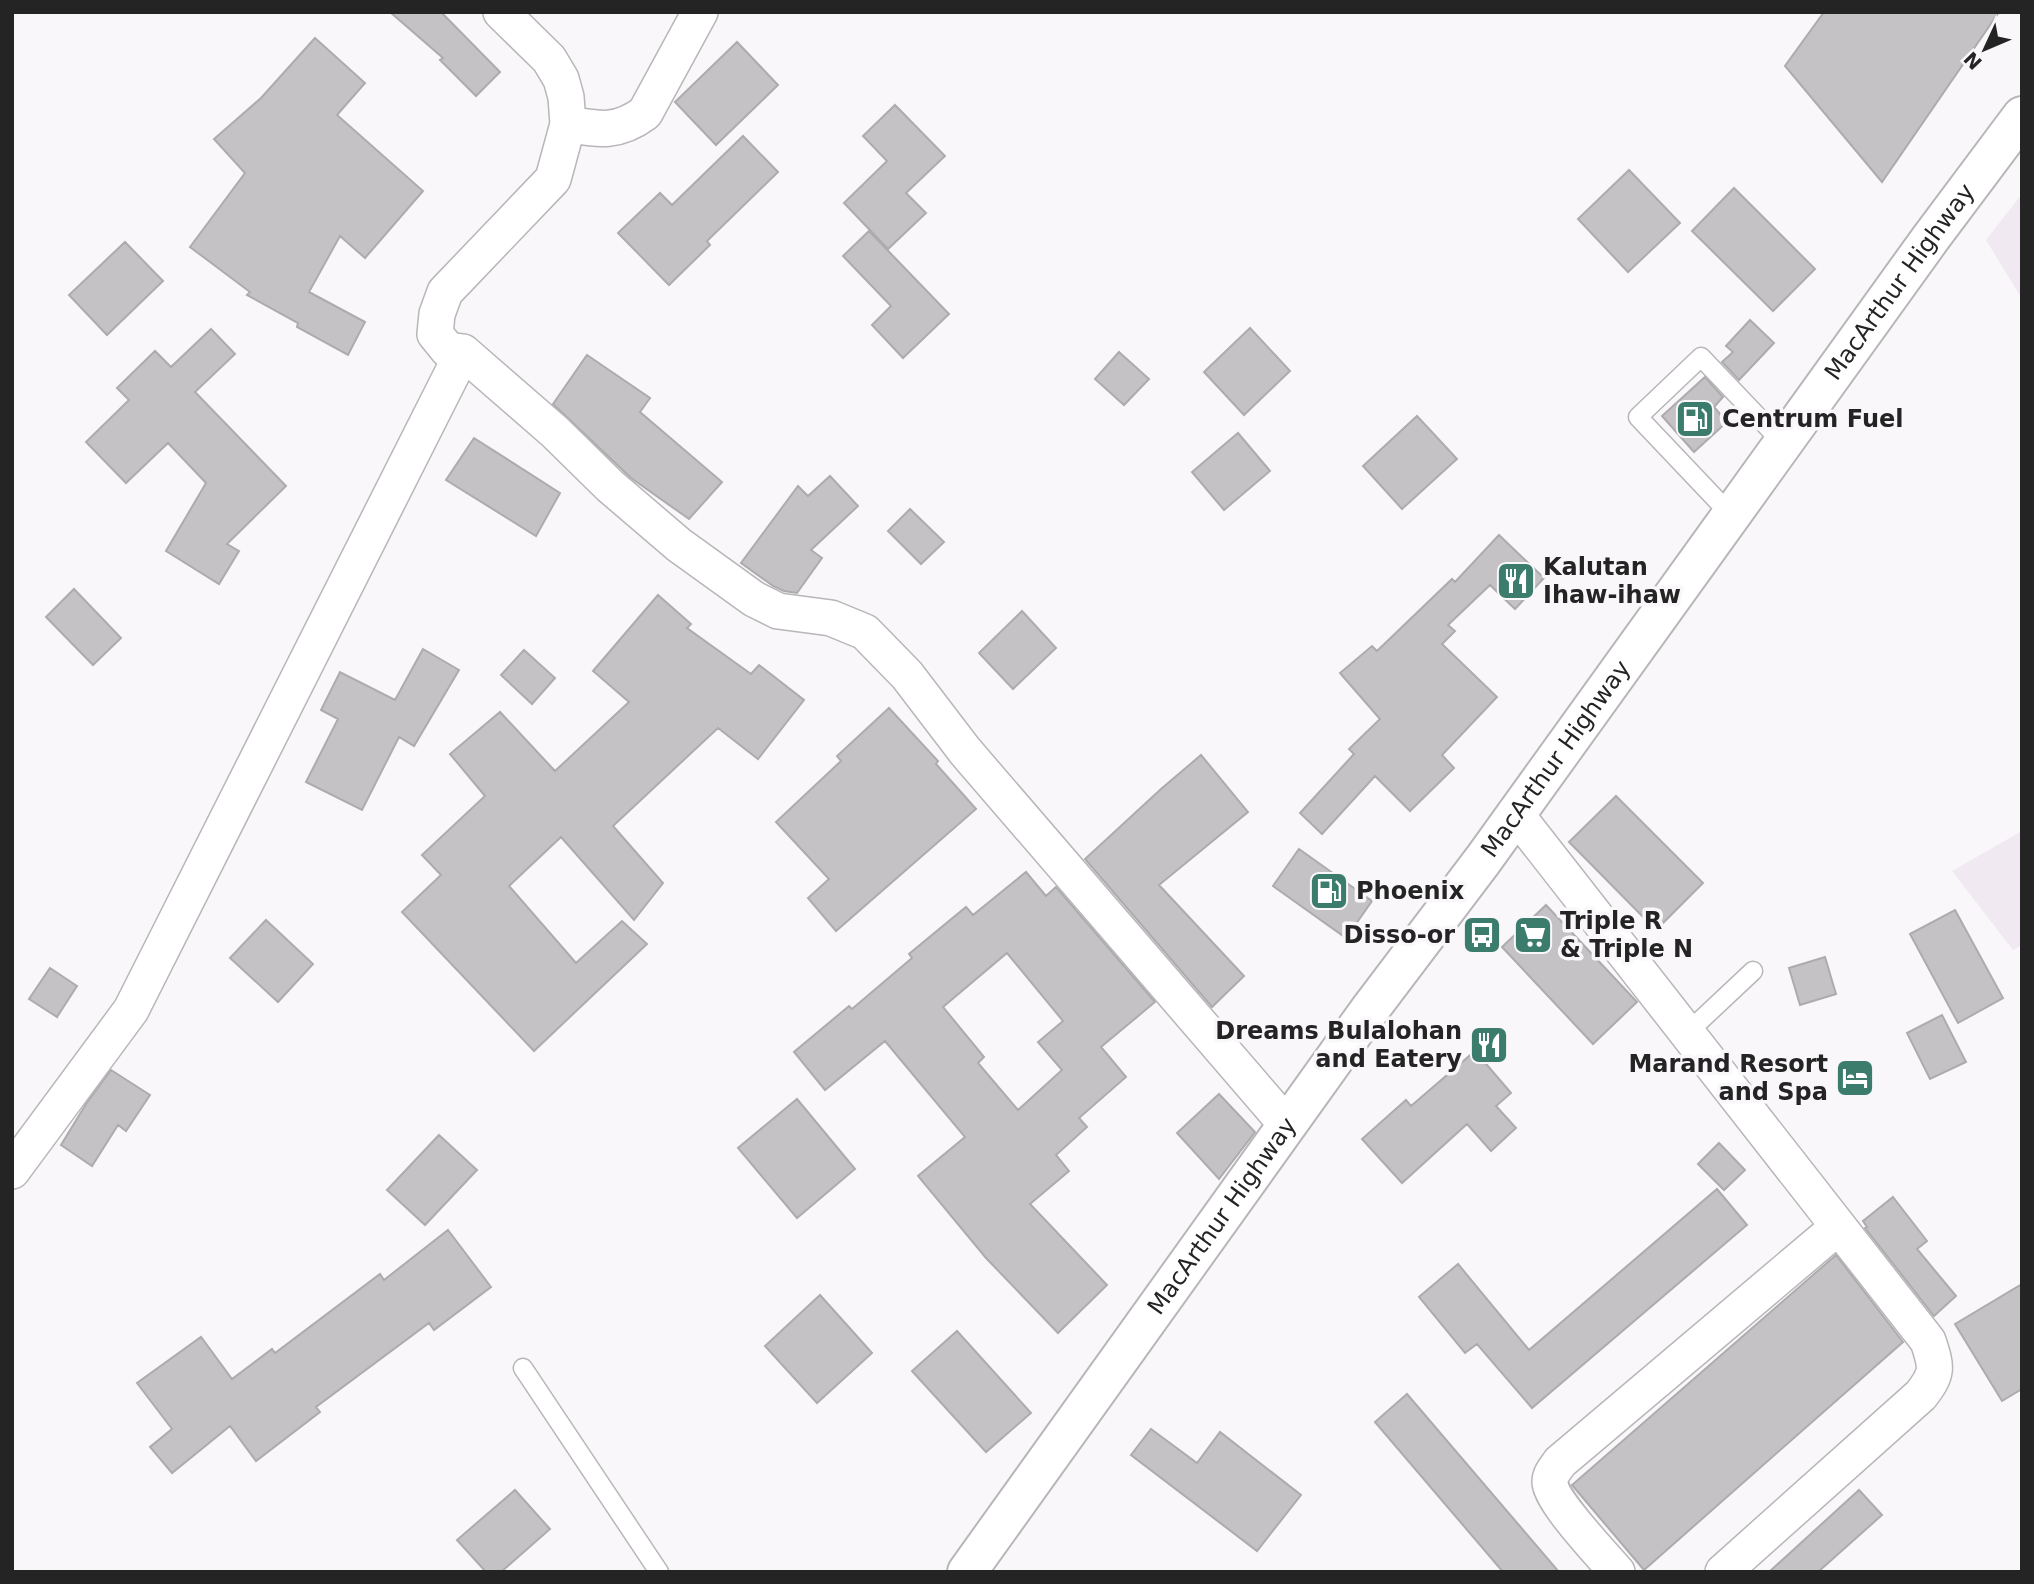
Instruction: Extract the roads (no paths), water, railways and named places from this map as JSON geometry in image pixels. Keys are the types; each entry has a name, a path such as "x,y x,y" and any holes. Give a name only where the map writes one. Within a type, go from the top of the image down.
{"highway":[{"name":"MacArthur Highway","path":"967,1572 1287,1125 2022,116"}],"street":[{"path":"501,12 549,59 561,79 566,97 568,124 553,179 444,292 437,314 435,334 447,350 463,352 679,545 754,599 778,611 831,618 865,632 907,676 965,751 1287,1125"},
{"path":"568,124 597,130 618,128 645,113 700,12"},
{"path":"12,1171 131,1010 463,352"},
{"path":"1515,813 1928,1341 1936,1368 1932,1381 1921,1395 1724,1572"},
{"path":"1617,1572 1557,1501 1550,1481 1554,1470 1560,1462 1838,1227"}],"lane":[{"path":"1731,515 1638,417 1702,357 1783,443"},
{"path":"1687,1032 1754,971"},
{"path":"523,1368 659,1572"}],"place":[{"name":"Centrum Fuel","path":"1695,419"},
{"name":"Kalutan Ihaw-ihaw","path":"1516,581"},
{"name":"Phoenix","path":"1329,891"},
{"name":"Disso-or","path":"1482,935"},
{"name":"Triple R & Triple N","path":"1533,935"},
{"name":"Dreams Bulalohan and Eatery","path":"1489,1045"},
{"name":"Marand Resort and Spa","path":"1855,1078"}]}
